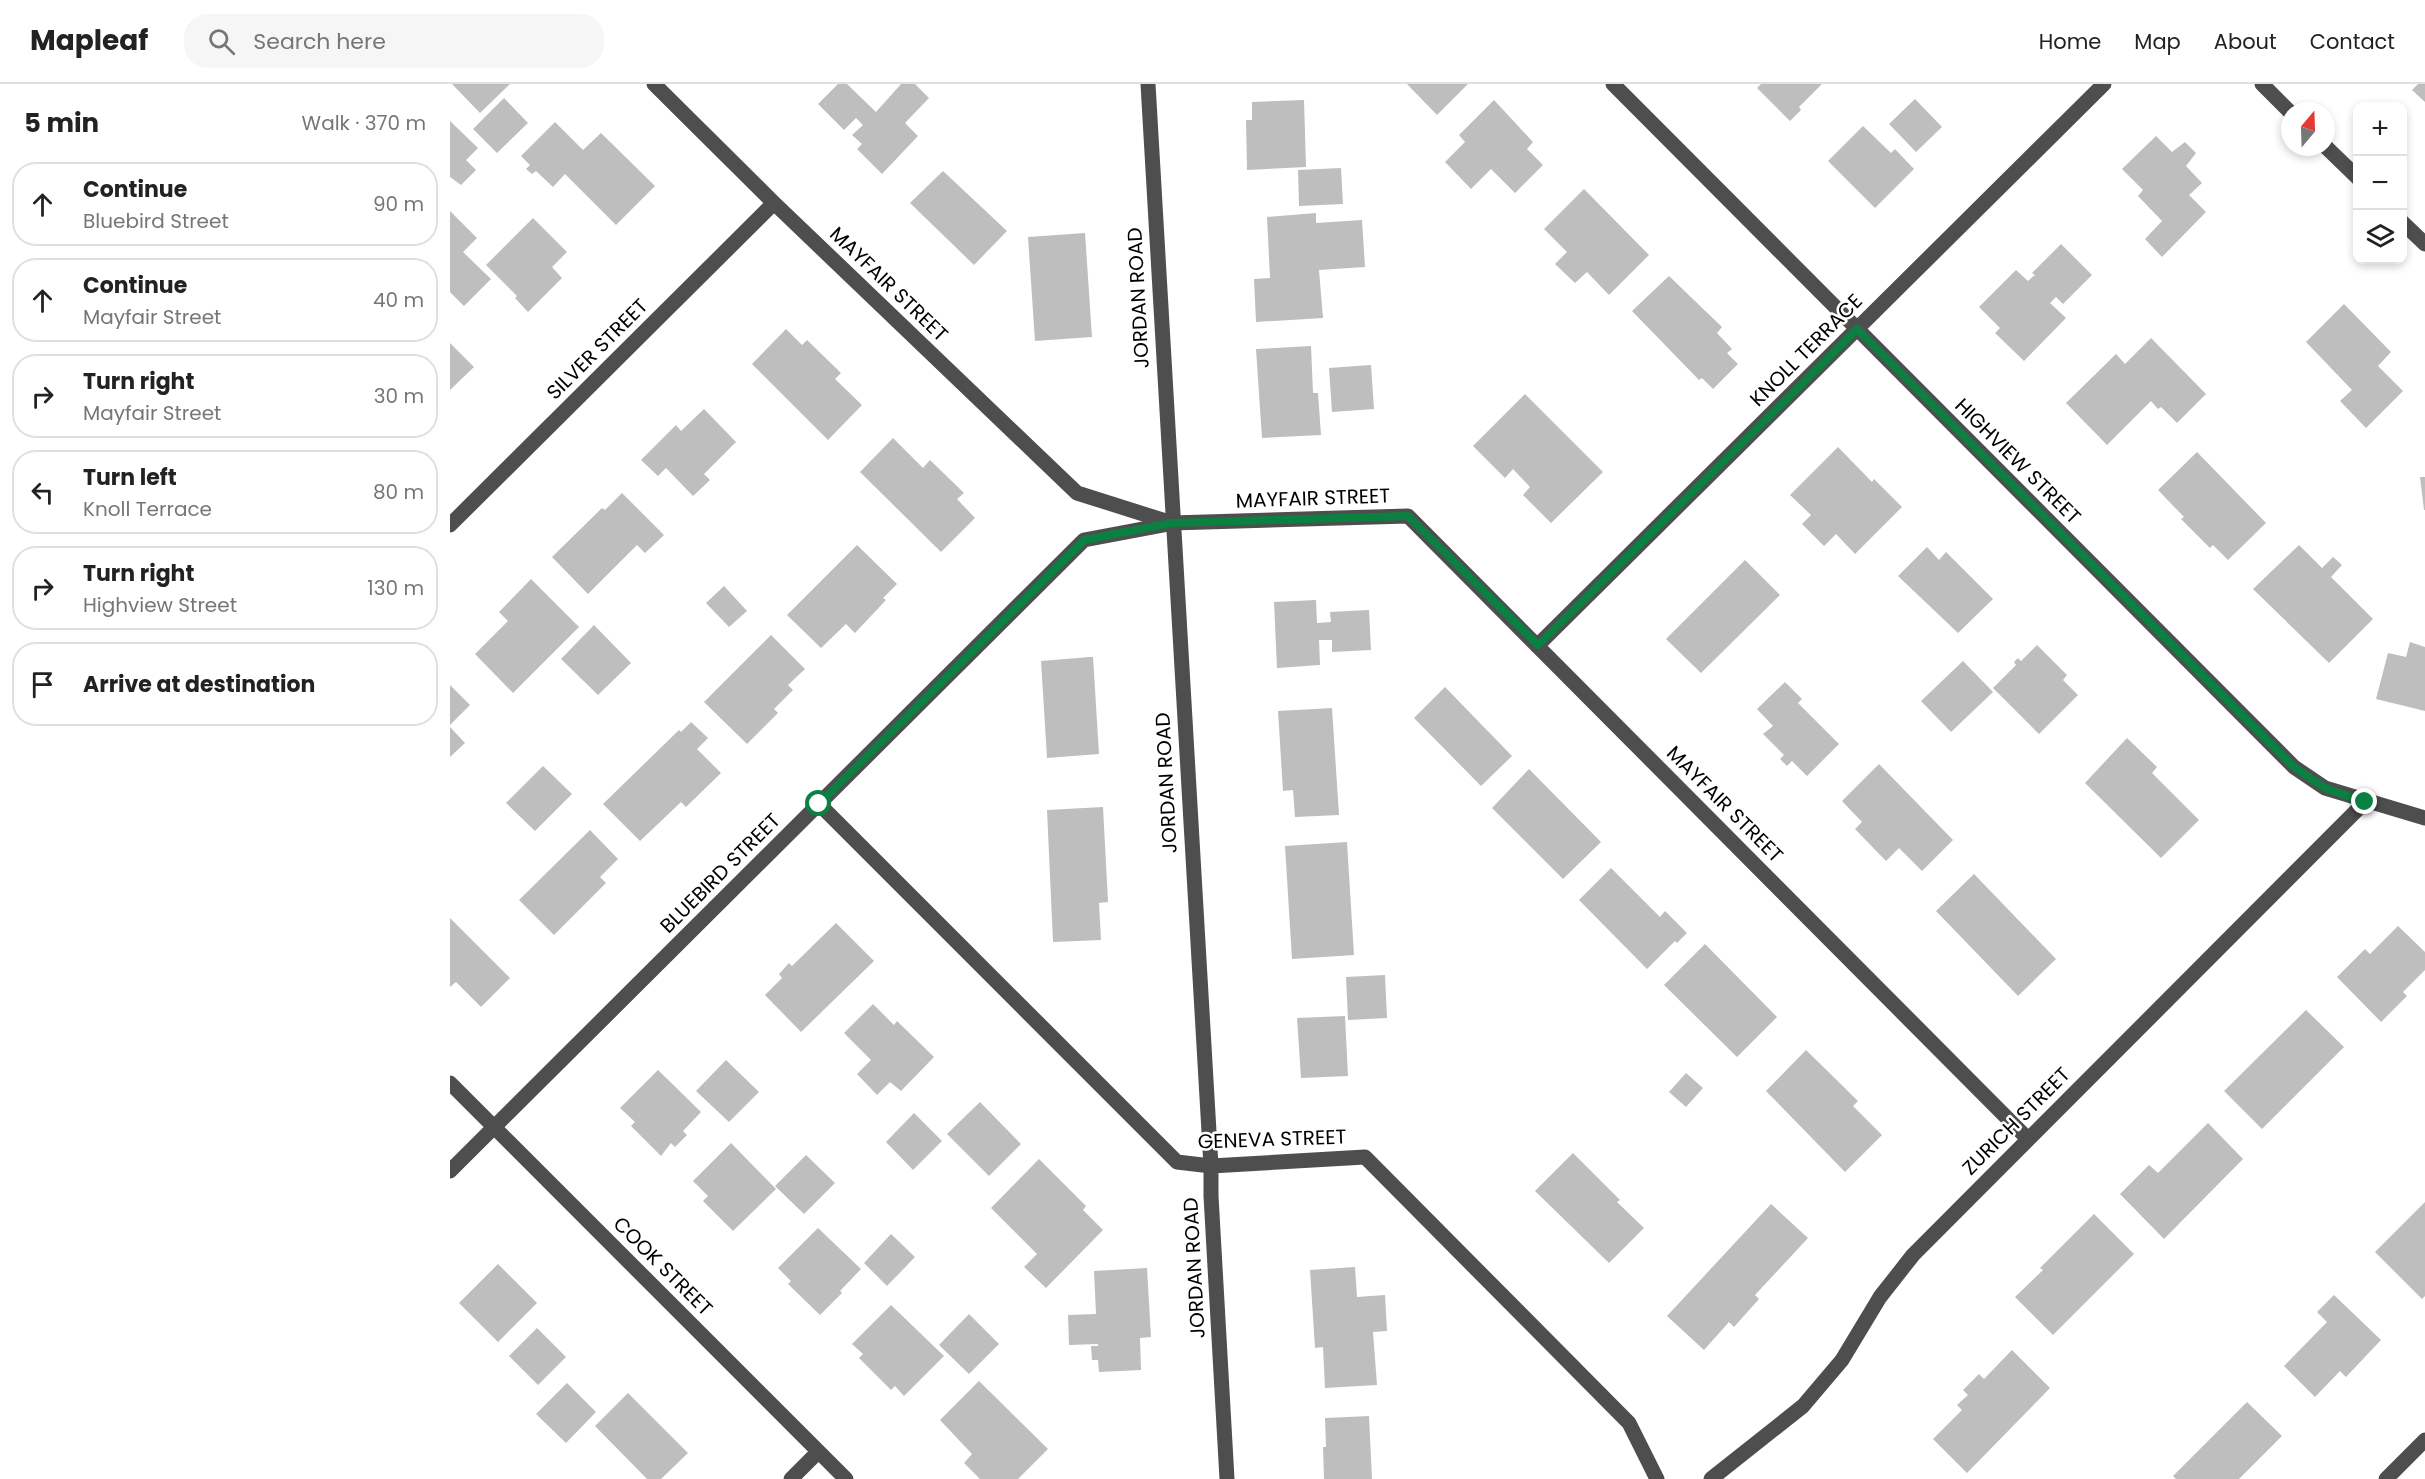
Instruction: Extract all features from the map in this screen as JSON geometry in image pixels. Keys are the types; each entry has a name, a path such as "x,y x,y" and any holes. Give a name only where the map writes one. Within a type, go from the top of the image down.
{"street":[{"name":"MAYFAIR STREET","path":"654,84 774,203 1077,493 1172,523 1408,516 2028,1139"},
{"name":"JORDAN ROAD","path":"1148,84 1227,1479"},
{"name":"HIGHVIEW STREET","path":"1614,84 2294,767 2325,788 2365,802 2425,818"},
{"name":"KNOLL TERRACE","path":"1538,645 2104,84"},
{"path":"2262,84 2281,103"},
{"path":"2335,156 2353,173"},
{"name":"SILVER STREET","path":"450,525 774,203"},
{"path":"2407,226 2425,244"},
{"name":"BLUEBIRD STREET","path":"450,1172 1084,540 1172,523"},
{"name":"ZURICH STREET","path":"1711,1479 1803,1406 1842,1360 1880,1297 1913,1255 2365,802"},
{"name":"GENEVA STREET","path":"819,804 1177,1162 1211,1166 1365,1157 1629,1423 1656,1479"},
{"name":"COOK STREET","path":"450,1083 846,1479"},
{"path":"2386,1479 2425,1440"},
{"path":"791,1479 818,1452"}],"building":[{"path":"452,84 510,84 480,113"},
{"path":"838,84 847,84 876,112 901,84 915,84 929,98 905,123 918,136 882,174 857,149 862,144 852,135 863,125 856,118 844,130 818,104"},
{"path":"1407,84 1468,84 1437,115"},
{"path":"1761,84 1822,84 1799,107 1801,110 1790,121 1757,88"},
{"path":"2418,84 2425,84 2425,102 2412,90"},
{"path":"504,98 528,123 497,153 473,129"},
{"path":"1915,99 1942,127 1916,152 1889,124"},
{"path":"1304,100 1306,167 1247,170 1246,120 1252,120 1252,102"},
{"path":"1494,100 1533,142 1527,149 1543,165 1515,193 1491,169 1471,189 1445,162 1465,142 1459,135"},
{"path":"450,121 478,148 466,160 476,170 461,185 450,177"},
{"path":"555,122 583,150 601,133 655,186 616,225 565,174 553,187 536,171 532,174 526,169 530,165 521,156"},
{"path":"1863,126 1891,153 1895,149 1914,169 1875,208 1828,161"},
{"path":"2156,136 2172,152 2185,142 2196,153 2186,166 2202,183 2189,195 2206,212 2162,257 2145,239 2162,221 2138,196 2143,190 2122,169"},
{"path":"1341,168 1343,204 1299,206 1298,170"},
{"path":"943,171 1007,231 974,265 910,203"},
{"path":"1584,189 1649,255 1609,295 1587,272 1575,283 1555,264 1567,252 1544,229"},
{"path":"450,211 477,238 463,252 491,279 464,306 450,292"},
{"path":"1316,213 1316,223 1362,220 1365,267 1319,270 1323,318 1256,322 1254,279 1270,278 1267,217"},
{"path":"533,218 567,252 552,267 562,278 528,312 515,298 517,296 486,265"},
{"path":"1085,233 1092,337 1035,341 1028,237"},
{"path":"2061,244 2092,275 2063,304 2056,297 2050,303 2066,318 2024,361 1995,333 2000,328 1979,307 2016,270 2028,281 2035,275 2032,273"},
{"path":"1669,276 1722,327 1717,333 1732,349 1727,353 1738,364 1713,389 1702,378 1699,380 1632,311"},
{"path":"2344,304 2391,352 2378,366 2403,391 2366,428 2340,401 2352,390 2306,342"},
{"path":"786,329 802,345 807,340 841,373 835,379 862,405 828,440 752,364"},
{"path":"2151,338 2206,394 2177,423 2161,407 2158,409 2151,401 2107,445 2066,403 2116,354 2125,364"},
{"path":"450,343 474,367 450,390"},
{"path":"1311,346 1313,393 1318,393 1321,435 1262,438 1256,349"},
{"path":"1371,365 1374,409 1332,412 1329,368"},
{"path":"1525,394 1603,472 1551,523 1523,495 1530,487 1513,469 1505,478 1473,446"},
{"path":"704,409 736,442 704,474 710,480 693,496 666,468 658,476 641,460 676,425 681,431"},
{"path":"893,438 923,468 930,460 964,493 957,499 975,518 941,552 860,472"},
{"path":"1838,447 1872,482 1874,479 1902,507 1855,554 1836,534 1824,546 1802,524 1811,515 1790,495"},
{"path":"2197,452 2266,523 2228,560 2213,545 2210,548 2181,519 2184,517 2158,490"},
{"path":"2420,477 2425,477 2425,510 2424,510"},
{"path":"622,493 664,535 645,553 637,545 588,594 552,557 602,508 605,510"},
{"path":"857,545 897,584 883,598 886,600 855,633 846,624 821,648 787,615"},
{"path":"2299,545 2322,568 2333,557 2342,565 2331,577 2373,619 2329,663 2253,589"},
{"path":"1927,547 1939,560 1946,552 1993,599 1958,633 1898,576"},
{"path":"1745,560 1780,595 1701,673 1666,639"},
{"path":"531,579 579,627 513,693 475,654 508,621 499,612"},
{"path":"724,586 747,611 729,627 706,603"},
{"path":"1316,600 1317,623 1331,622 1330,612 1369,610 1371,650 1332,652 1332,640 1319,640 1320,665 1277,668 1274,602"},
{"path":"594,625 631,663 598,695 561,659"},
{"path":"771,635 805,669 788,685 793,690 774,709 778,713 747,744 704,702"},
{"path":"2410,642 2425,647 2425,711 2376,699 2388,653 2406,657"},
{"path":"2037,645 2067,675 2063,680 2078,695 2039,734 1993,688 2016,665 2014,662 2018,658 2021,661"},
{"path":"1093,657 1099,754 1047,758 1041,661"},
{"path":"1963,661 1993,692 1951,732 1921,701"},
{"path":"1785,682 1802,699 1798,703 1839,744 1807,776 1792,761 1787,766 1780,759 1784,755 1763,734 1773,726 1757,709"},
{"path":"450,685 470,705 450,725"},
{"path":"1445,687 1512,756 1481,786 1414,718"},
{"path":"1332,708 1339,815 1295,817 1293,790 1283,791 1278,711"},
{"path":"691,722 708,738 697,749 721,773 686,807 681,802 640,841 603,804 679,730 681,732"},
{"path":"450,727 465,743 450,757"},
{"path":"2127,738 2157,767 2152,773 2199,820 2161,858 2085,783"},
{"path":"1879,764 1953,840 1922,871 1899,848 1886,861 1855,829 1862,822 1842,801"},
{"path":"543,766 572,794 535,831 506,803"},
{"path":"1529,769 1601,842 1563,879 1492,808"},
{"path":"1103,807 1108,902 1099,903 1101,940 1053,942 1047,810"},
{"path":"590,830 618,859 600,877 606,883 554,935 519,900"},
{"path":"1347,842 1354,955 1292,959 1285,846"},
{"path":"1611,868 1660,917 1665,911 1687,933 1677,943 1675,941 1647,969 1579,900"},
{"path":"1974,874 2056,959 2018,996 1936,911"},
{"path":"450,918 510,978 481,1007 456,982 450,987"},
{"path":"836,923 874,961 801,1032 765,995 782,978 779,974 789,963 792,966"},
{"path":"2398,926 2425,952 2425,970 2403,992 2407,996 2381,1022 2337,977 2365,949 2370,954"},
{"path":"1705,944 1777,1017 1737,1057 1664,985"},
{"path":"1385,975 1387,1018 1348,1020 1346,977"},
{"path":"873,1004 894,1025 897,1021 934,1057 901,1091 890,1082 877,1095 857,1074 871,1060 844,1033"},
{"path":"2306,1010 2344,1047 2262,1129 2224,1091"},
{"path":"1345,1016 1348,1076 1301,1078 1297,1018"},
{"path":"1806,1050 1858,1101 1853,1106 1882,1135 1845,1172 1766,1091"},
{"path":"726,1060 759,1092 729,1122 696,1091"},
{"path":"658,1070 701,1112 683,1131 687,1135 675,1147 671,1143 661,1156 631,1126 635,1122 620,1108"},
{"path":"1686,1073 1703,1088 1686,1107 1669,1092"},
{"path":"980,1102 1021,1144 989,1176 947,1134"},
{"path":"914,1113 942,1141 913,1170 886,1142"},
{"path":"2208,1123 2243,1159 2164,1239 2120,1194 2149,1165 2158,1173"},
{"path":"731,1143 776,1189 733,1231 703,1201 708,1196 693,1181"},
{"path":"1573,1153 1620,1200 1617,1202 1644,1228 1609,1263 1535,1191"},
{"path":"806,1155 835,1183 804,1214 775,1186"},
{"path":"1039,1159 1086,1206 1083,1210 1103,1230 1046,1288 1024,1267 1037,1254 991,1208"},
{"path":"2425,1202 2425,1296 2422,1299 2375,1252"},
{"path":"1771,1204 1808,1238 1755,1295 1759,1299 1734,1327 1729,1322 1704,1350 1667,1316"},
{"path":"2094,1214 2134,1254 2053,1335 2015,1297 2043,1270 2040,1268"},
{"path":"818,1228 861,1269 820,1315 788,1284 791,1281 778,1268"},
{"path":"891,1234 915,1257 887,1286 864,1263"},
{"path":"498,1264 537,1303 498,1342 459,1303"},
{"path":"1355,1267 1357,1297 1385,1295 1387,1331 1373,1332 1377,1385 1325,1388 1323,1347 1315,1348 1310,1270"},
{"path":"1147,1268 1151,1337 1140,1338 1141,1370 1099,1372 1098,1360 1092,1360 1091,1346 1098,1346 1098,1344 1069,1345 1068,1315 1096,1314 1094,1271"},
{"path":"2334,1295 2381,1340 2346,1377 2340,1371 2315,1397 2284,1366 2327,1322 2317,1312"},
{"path":"891,1305 944,1356 904,1396 895,1386 891,1390 859,1358 863,1354 852,1344"},
{"path":"969,1314 999,1344 969,1374 939,1345"},
{"path":"537,1328 566,1357 538,1385 509,1356"},
{"path":"2012,1350 2050,1388 1967,1473 1933,1439 1962,1410 1957,1405 1968,1395 1963,1390 1979,1374 1984,1379"},
{"path":"979,1381 1048,1449 1018,1479 980,1479 964,1463 972,1454 940,1420"},
{"path":"567,1383 596,1412 566,1443 536,1414"},
{"path":"628,1393 688,1453 661,1479 647,1479 595,1426"},
{"path":"2247,1402 2282,1436 2239,1479 2176,1479 2173,1476"},
{"path":"1369,1416 1372,1479 1324,1479 1325,1418"}],"route":[{"path":"819,804 1084,540 1172,523 1408,516 1538,645 1857,329 2294,767 2325,788 2365,802"}]}
